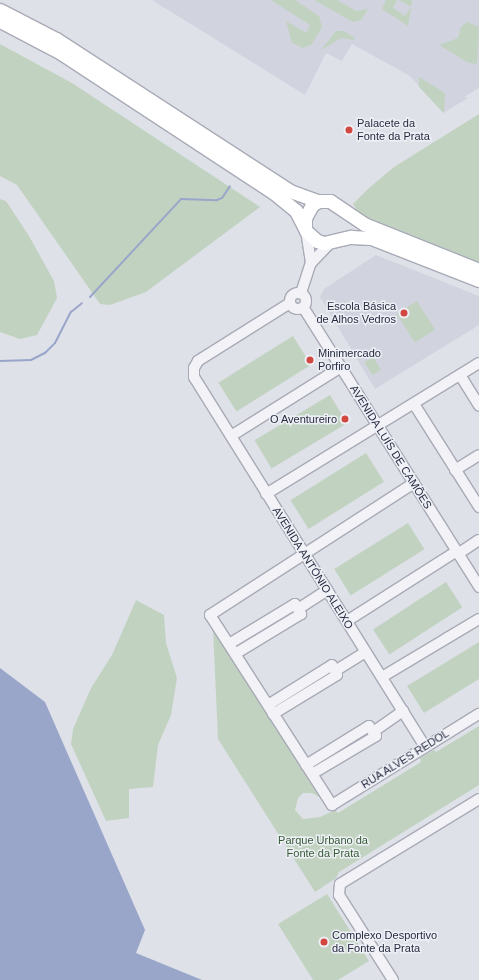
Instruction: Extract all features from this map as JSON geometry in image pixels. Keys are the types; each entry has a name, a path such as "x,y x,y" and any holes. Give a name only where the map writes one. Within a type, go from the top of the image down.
{"main road":[{"path":"0,10 56,39 290,191 318,201 330,201 337,203 344,211 364,224 479,270"},
{"path":"0,21 61,53 274,193 296,211 306,228 317,241 334,241 351,237 371,238 479,280"},
{"path":"306,228 307,211 318,201"},
{"path":"334,241 345,230 347,224 344,211"}],"street":[{"path":"301,293 311,263 306,228"},
{"path":"311,263 334,241"},
{"path":"301,293 307,301 303,307 296,309 290,303 293,294 301,293"},
{"name":"AVENIDA ANTÓNIO ALEIXO","path":"290,303 198,361 194,373 201,390 425,747"},
{"name":"AVENIDA LUÍS DE CAMÕES","path":"303,307 479,587"},
{"path":"266,494 479,363"},
{"path":"231,436 341,367"},
{"path":"460,375 479,406"},
{"path":"414,404 479,507"},
{"path":"456,470 479,455"},
{"path":"306,765 369,726 376,736 312,774 306,765 270,710 210,615 414,483"},
{"path":"347,621 479,540"},
{"path":"298,609 327,590"},
{"path":"229,644 296,604 301,614 235,654"},
{"path":"382,677 479,619"},
{"path":"270,710 332,665 335,670 366,652"},
{"path":"373,732 403,711"},
{"name":"RUA ALVES REDOL","path":"312,774 332,805 479,714"},
{"path":"393,980 339,895 340,884 479,799"}],"shaded area":[{"path":"152,0 479,0 479,88 464,97 468,98 443,113 410,76 352,44 342,61 326,53 305,95"},
{"name":"Escola Básica de Alhos Vedros","path":"376,255 479,296 479,325 375,389 320,297 324,289"}],"green space":[{"path":"271,0 295,0 319,16 322,27 312,44 303,48 292,43 286,21 306,33 310,25"},
{"path":"314,0 337,0 356,11 368,9 361,20 353,22"},
{"path":"386,0 397,0 393,8 405,16 411,7 408,26 382,9"},
{"path":"399,0 412,0 411,7"},
{"path":"467,22 479,27 477,64 469,63 439,45 458,38 461,27"},
{"path":"336,31 344,31 355,38 353,40 341,38 321,50"},
{"path":"0,44 72,83 260,207 146,292 110,305 100,304 17,185 0,176"},
{"path":"419,77 445,93 444,113 419,87"},
{"path":"479,114 479,262 359,214 353,204 394,167"},
{"path":"0,199 6,201 29,236 54,281 57,298 37,335 20,339 0,332"},
{"path":"417,301 435,330 415,343 397,314"},
{"path":"293,336 311,365 236,411 218,383"},
{"path":"373,357 381,370 372,375 365,362"},
{"path":"330,395 347,423 272,469 255,440"},
{"path":"366,453 384,482 309,529 291,500"},
{"path":"408,523 424,549 351,595 334,569"},
{"path":"446,582 462,607 389,655 373,629"},
{"path":"136,600 164,615 166,643 177,678 171,715 158,745 153,787 129,789 129,818 106,821 71,744 73,729 91,688 112,655"},
{"name":"Parque Urbano da Fonte da Prata","path":"213,629 319,797 312,793 303,793 298,798 295,810 303,819 320,817 335,810 338,813 421,762 420,758 434,750 436,752 479,726 479,785 339,872 336,878 315,892 218,739"},
{"path":"479,642 479,679 424,713 407,686"},
{"name":"Complexo Desportivo da Fonte da Prata","path":"327,894 369,961 338,980 313,980 278,924"}],"water":[{"path":"0,668 45,702 145,930 136,953 202,980 0,980"}],"waterway":[{"path":"90,297 181,199 217,200 222,198 230,186"},
{"path":"0,361 31,360 45,353 55,343 71,312 82,303"}],"place":[{"name":"Palacete da Fonte da Prata","path":"349,130"},
{"name":"Escola Básica de Alhos Vedros","path":"404,313"},
{"name":"Minimercado Porfiro","path":"310,360"},
{"name":"O Aventureiro","path":"345,419"},
{"name":"Complexo Desportivo da Fonte da Prata","path":"324,942"}]}
